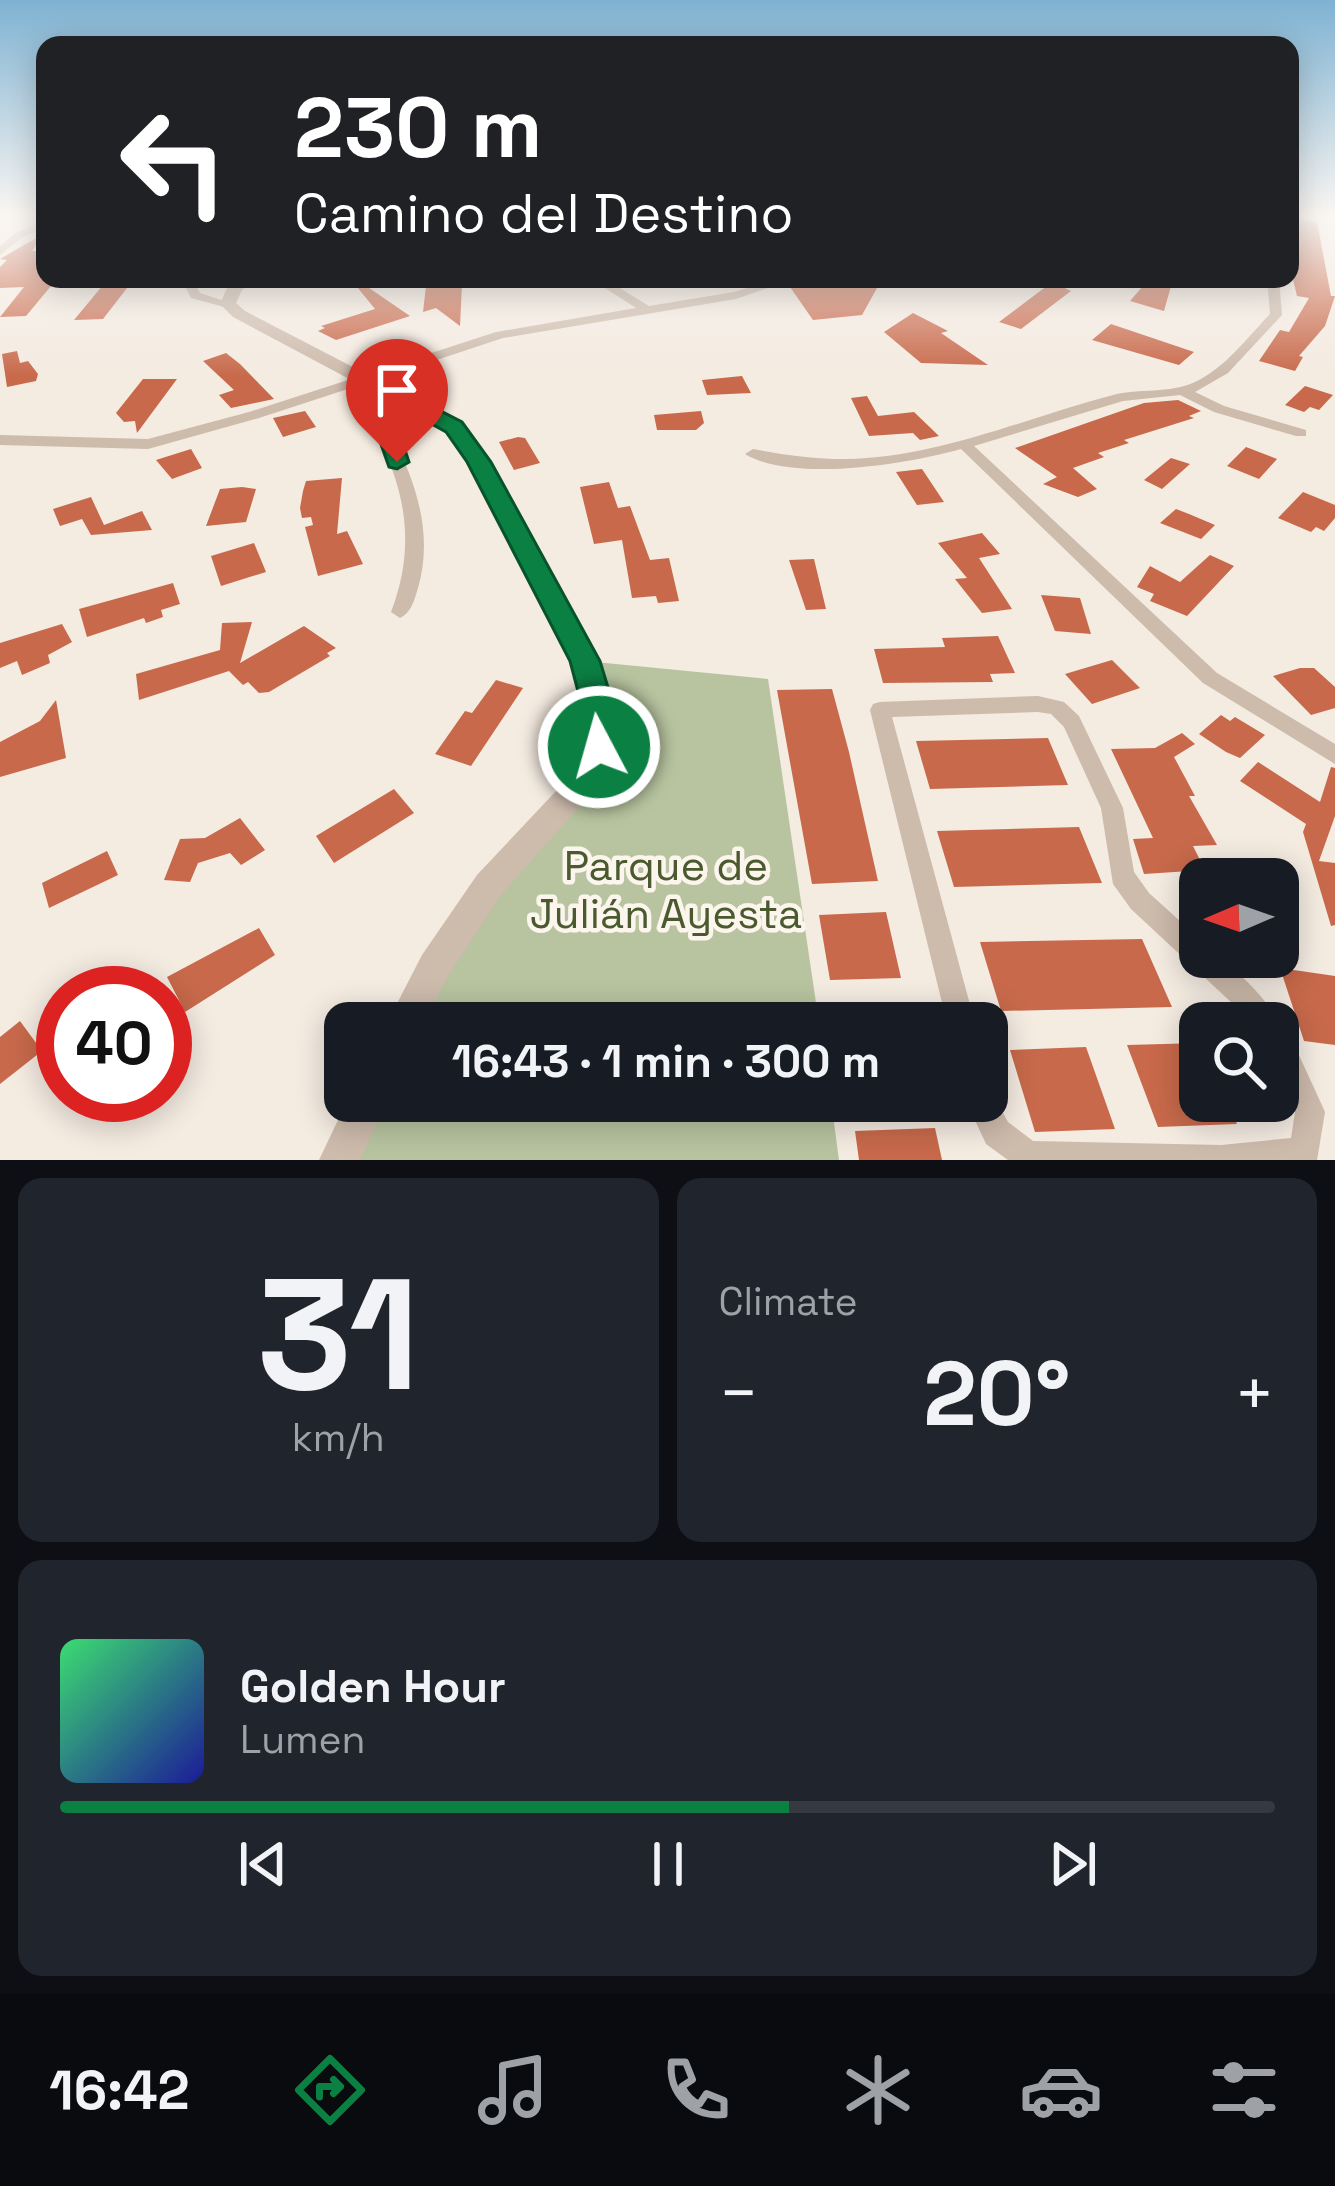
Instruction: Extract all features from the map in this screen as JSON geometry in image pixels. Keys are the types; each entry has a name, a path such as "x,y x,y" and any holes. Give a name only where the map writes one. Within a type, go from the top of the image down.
{"street":[{"path":"192,288 195,295 213,304 228,304 454,427 479,462 585,661 600,714 599,747 584,781 489,885 416,1002"},
{"path":"228,304 236,288"},
{"path":"612,288 647,310"},
{"path":"0,440 148,444 502,335 759,288"},
{"path":"753,454 876,465 966,446 1125,396 1183,392 1216,375 1276,315 1274,288"},
{"path":"367,379 360,395 388,432 406,491 417,556 413,586 400,612"},
{"path":"1183,392 1219,409 1301,433"},
{"path":"966,446 1210,678 1335,754"},
{"path":"956,1002 880,710 1038,704 1057,708 1072,722 1112,808 1122,876 1140,901 1248,1002"},
{"path":"992,1122 997,1133 1028,1156 1302,1156 1310,1112 1299,1088"},
{"path":"339,1160 357,1122"}],"green space":[{"name":"Parque de Julián Ayesta","path":"585,661 768,679 816,1002 421,1002 600,747"},
{"path":"357,1122 834,1122 839,1160 339,1160"}],"building":[{"path":"0,269 36,269 36,288 49,288 26,316 0,317 24,287 0,288"},
{"path":"1299,269 1326,269 1331,296 1335,296 1325,326 1299,356 1303,357 1295,371 1259,361 1280,330 1289,332 1309,298 1297,296"},
{"path":"101,288 127,288 103,319 74,320"},
{"path":"358,288 369,288 410,316 336,340 318,331 325,328 321,326 375,309"},
{"path":"426,288 462,288 460,326 436,308 423,312"},
{"path":"791,288 877,288 862,315 813,320"},
{"path":"1044,288 1071,291 1021,329 999,322"},
{"path":"1141,288 1170,288 1164,311 1130,301"},
{"path":"913,313 948,331 941,333 988,365 921,363 884,332"},
{"path":"1111,324 1194,352 1179,365 1092,340"},
{"path":"17,351 20,363 28,361 38,374 36,381 7,387 2,354"},
{"path":"226,353 274,399 231,408 219,395 234,390 203,361"},
{"path":"742,376 751,393 707,395 702,380"},
{"path":"143,379 177,379 137,433 135,421 124,422 116,413"},
{"path":"1305,386 1333,395 1319,410 1310,407 1304,412 1285,405"},
{"path":"867,396 878,416 914,412 939,436 920,440 913,433 869,436 851,398"},
{"path":"1178,400 1201,411 1189,416 1194,418 1124,440 1129,443 1073,468 1097,489 1078,497 1043,484 1057,477 1015,448 1144,403"},
{"path":"305,411 316,427 283,437 273,418"},
{"path":"701,411 704,423 696,430 657,430 654,415"},
{"path":"525,438 540,463 514,470 499,442"},
{"path":"1246,447 1277,459 1259,479 1227,466"},
{"path":"191,449 202,468 172,479 156,460"},
{"path":"1171,458 1190,464 1162,489 1144,480"},
{"path":"922,469 944,502 917,505 896,472"},
{"path":"342,478 337,534 347,531 363,564 318,576 305,527 313,525 311,517 302,518 300,508 303,491 306,481"},
{"path":"609,482 618,508 630,506 650,560 669,558 679,601 632,598 622,540 594,544 580,487"},
{"path":"220,489 256,489 246,522 206,526"},
{"path":"1303,492 1335,505 1335,518 1324,531 1316,527 1311,532 1278,518"},
{"path":"91,497 104,525 142,511 152,530 91,535 82,519 60,526 53,509"},
{"path":"1176,509 1215,525 1201,539 1160,523"},
{"path":"982,533 1000,554 979,558 1012,609 982,613 955,579 967,578 938,543"},
{"path":"254,543 266,572 221,586 211,556"},
{"path":"1210,555 1234,566 1187,616 1150,601 1154,594 1137,587 1150,566 1180,582"},
{"path":"814,559 826,609 806,610 789,560"},
{"path":"173,583 180,604 161,610 163,617 146,623 144,618 87,637 79,609"},
{"path":"1041,595 1080,598 1091,634 1055,631"},
{"path":"252,622 240,663 304,626 336,648 269,692 259,693 248,682 243,685 229,671 139,700 136,674 220,650 222,623"},
{"path":"62,624 72,642 48,655 50,663 22,675 17,661 0,668 0,643"},
{"path":"998,636 1015,673 990,674 993,682 883,683 874,649 945,647 942,638"},
{"path":"1112,660 1140,688 1092,704 1065,674"},
{"path":"1314,668 1335,687 1335,708 1311,715 1273,676"},
{"path":"496,680 523,688 471,766 435,754 465,711 472,713"},
{"path":"832,689 878,881 812,884 777,690"},
{"path":"56,700 66,758 0,777 0,742 40,721"},
{"path":"1221,715 1230,721 1235,717 1265,735 1240,758 1226,752 1199,734"},
{"path":"1182,733 1195,744 1174,757 1195,796 1189,796 1217,845 1193,846 1199,858 1179,858 1179,872 1144,874 1133,839 1153,838 1111,749 1155,748"},
{"path":"1048,738 1068,785 930,789 916,741"},
{"path":"1258,762 1320,802 1331,767 1335,768 1335,816 1319,861 1335,863 1335,925 1331,926 1303,832 1306,824 1240,781"},
{"path":"394,789 414,813 334,863 316,836"},
{"path":"240,818 265,850 241,865 230,853 198,863 190,882 164,880 180,839 205,838"},
{"path":"1079,827 1102,883 954,887 937,831"},
{"path":"107,851 118,875 49,908 42,883"},
{"path":"886,912 901,978 830,980 819,915"},
{"path":"259,928 275,955 192,1008 192,966 188,966"},
{"path":"1142,939 1172,1007 1008,1011 1008,1002 998,1002 980,942"},
{"path":"1299,971 1335,976 1335,1045 1304,1041 1299,1002 1291,1002 1283,978 1299,978"},
{"path":"20,1021 36,1043 36,1056 0,1084 0,1037"},
{"path":"1179,1044 1179,1122 1237,1124 1158,1127 1127,1045"},
{"path":"1086,1047 1115,1129 1035,1132 1010,1050"},
{"path":"935,1128 942,1160 859,1160 855,1131"}],"route":[{"path":"397,462 388,432 360,395 367,379 454,427 479,462 585,661 600,714 599,747"}]}
